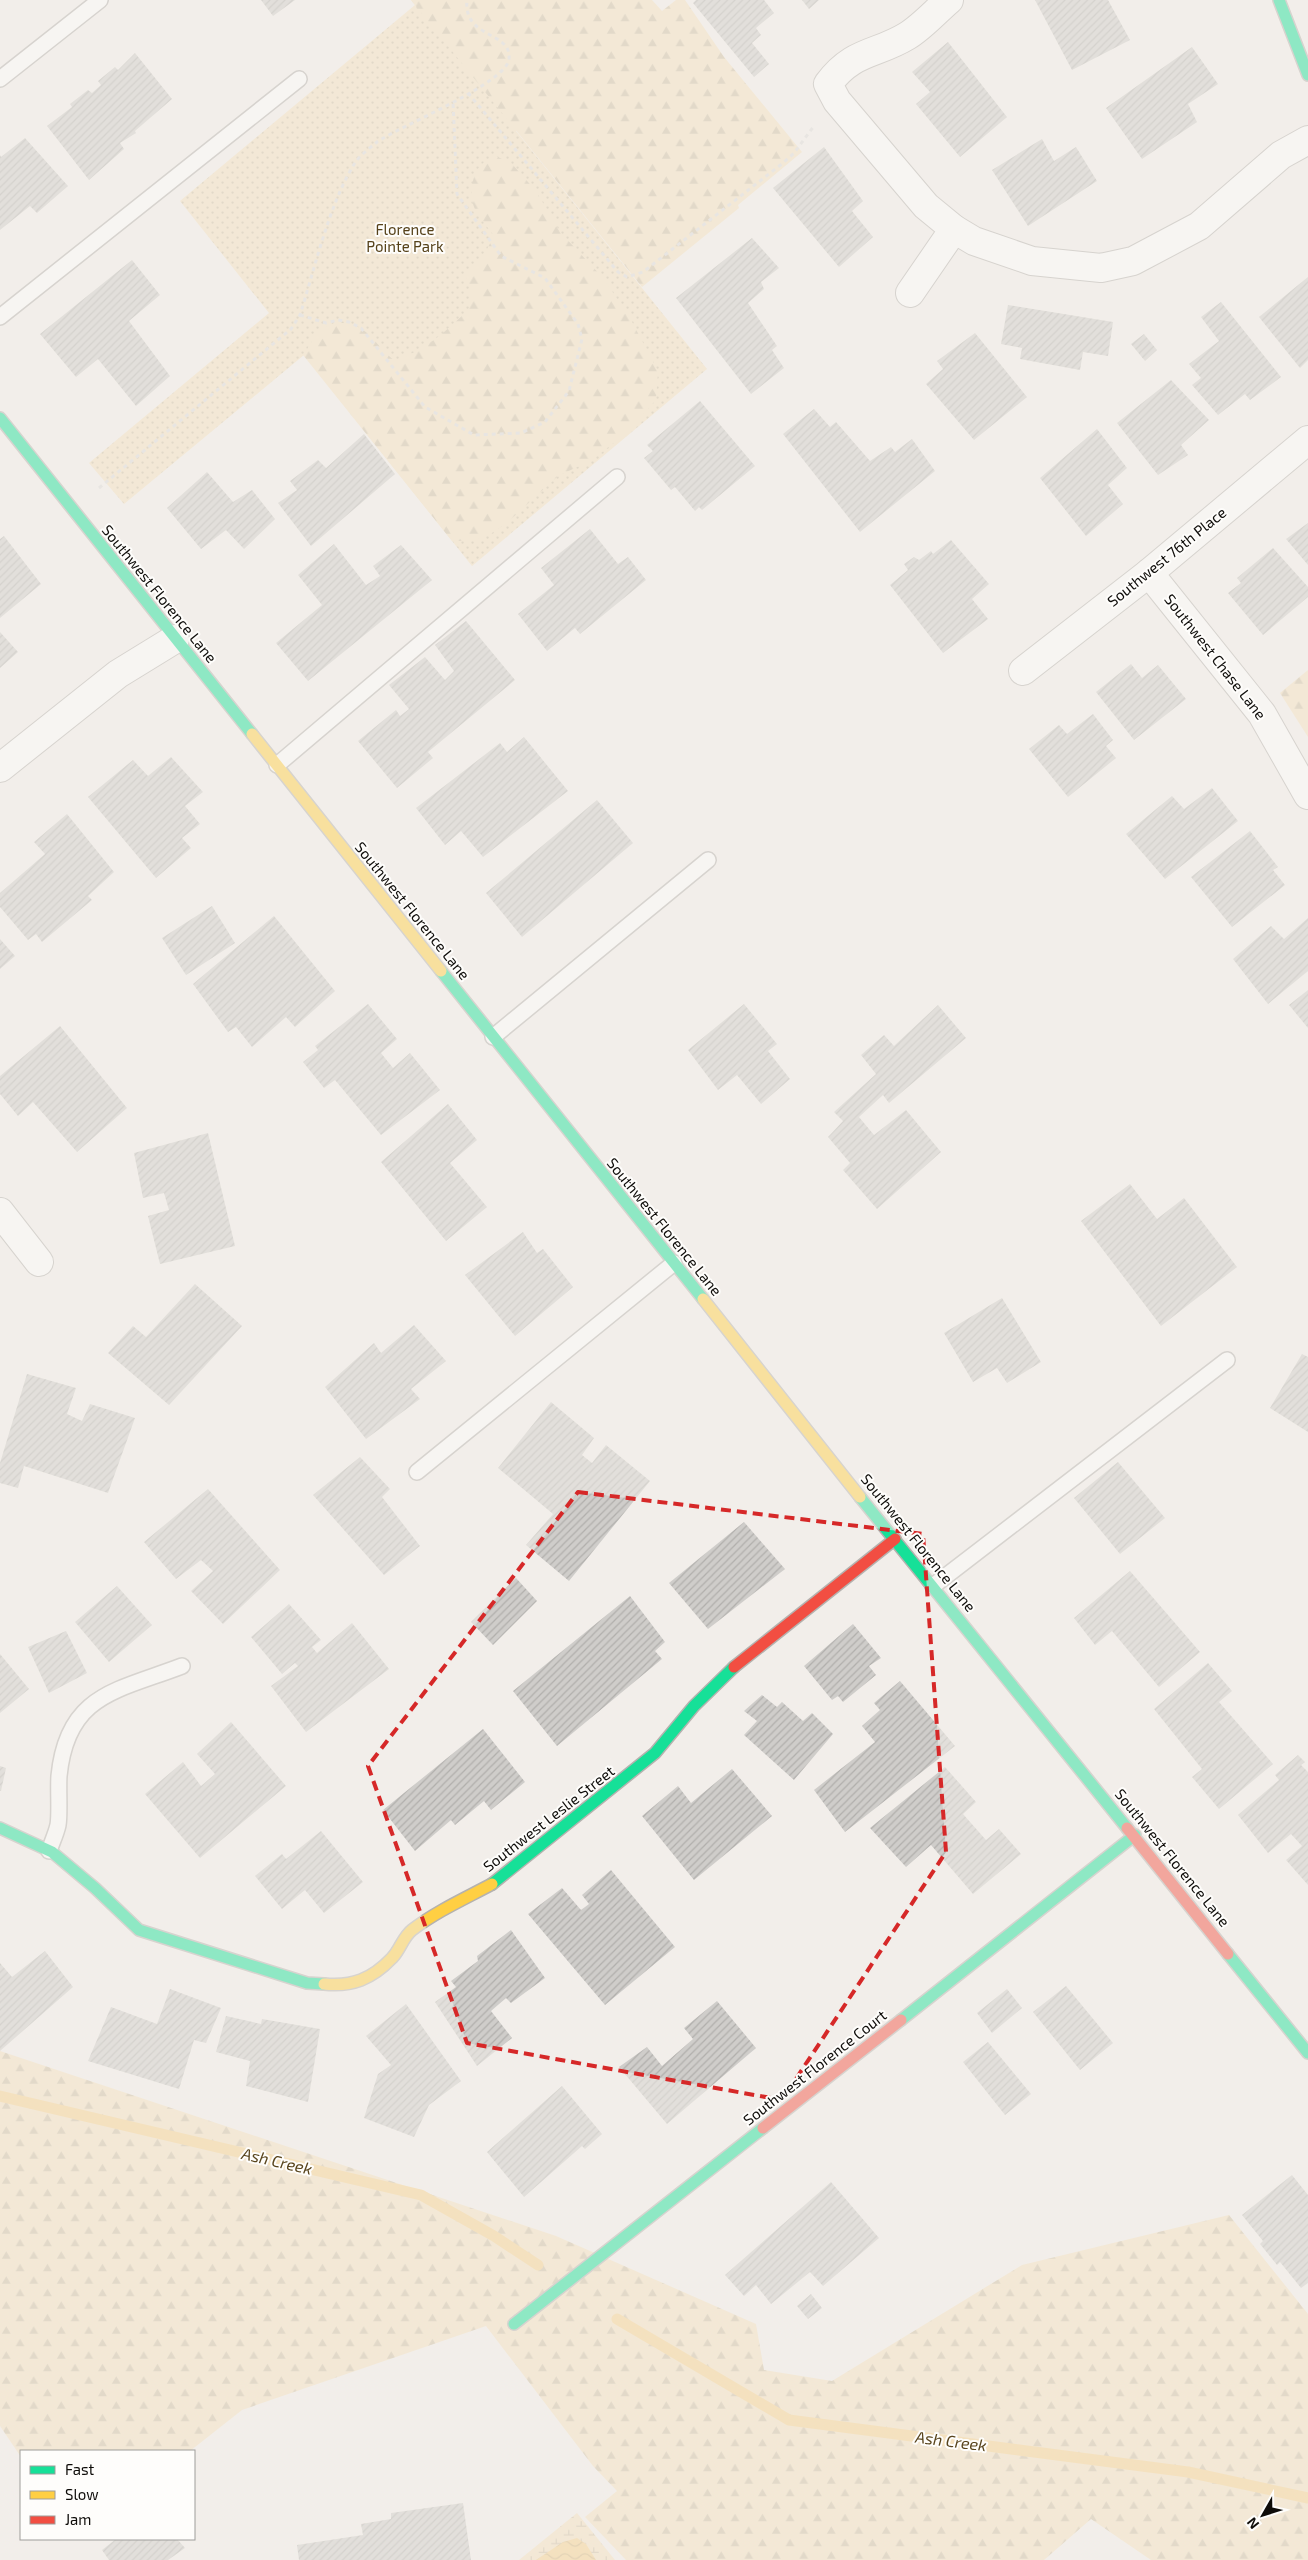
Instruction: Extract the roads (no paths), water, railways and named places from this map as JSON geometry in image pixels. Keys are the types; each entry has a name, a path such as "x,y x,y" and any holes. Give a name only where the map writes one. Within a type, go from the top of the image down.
{"street":[{"path":"949,0 907,36 856,57 838,71 828,84 837,101 926,206 954,229 974,241 1032,262 1101,268 1133,261 1198,226 1281,156 1308,140"},
{"path":"1279,0 1308,74"},
{"path":"910,293 954,229"},
{"name":"Southwest Florence Lane","path":"0,418 493,1037 1308,2052"},
{"name":"Southwest 76th Place","path":"1023,670 1148,573 1308,440"},
{"name":"Southwest Chase Lane","path":"1148,573 1262,714 1305,782"},
{"path":"0,768 118,674 175,639"},
{"path":"0,1212 39,1262"},
{"name":"Southwest Leslie Street","path":"0,1828 49,1851 95,1888 139,1930 307,1983 345,1986 366,1978 392,1958 410,1932 446,1907 491,1884 655,1753 694,1706 728,1672 895,1539"},
{"name":"Southwest Florence Court","path":"514,2324 1134,1835"}],"lane":[{"path":"0,79 100,0"},
{"path":"0,317 299,79"},
{"path":"277,765 617,477"},
{"path":"493,1037 708,860"},
{"path":"417,1472 674,1263"},
{"path":"933,1586 1227,1360"},
{"path":"49,1851 58,1823 57,1805 63,1748 77,1717 118,1689 182,1666"}],"water":[{"path":"577,2538 586,2544 596,2560 536,2560 563,2542"}],"waterway":[{"name":"Ash Creek","path":"0,2096 421,2195 494,2236 538,2265"},
{"name":"Ash Creek","path":"617,2319 789,2420 1188,2472 1308,2498"}],"park label":[{"name":"Florence Pointe Park","path":"405,238"}]}
